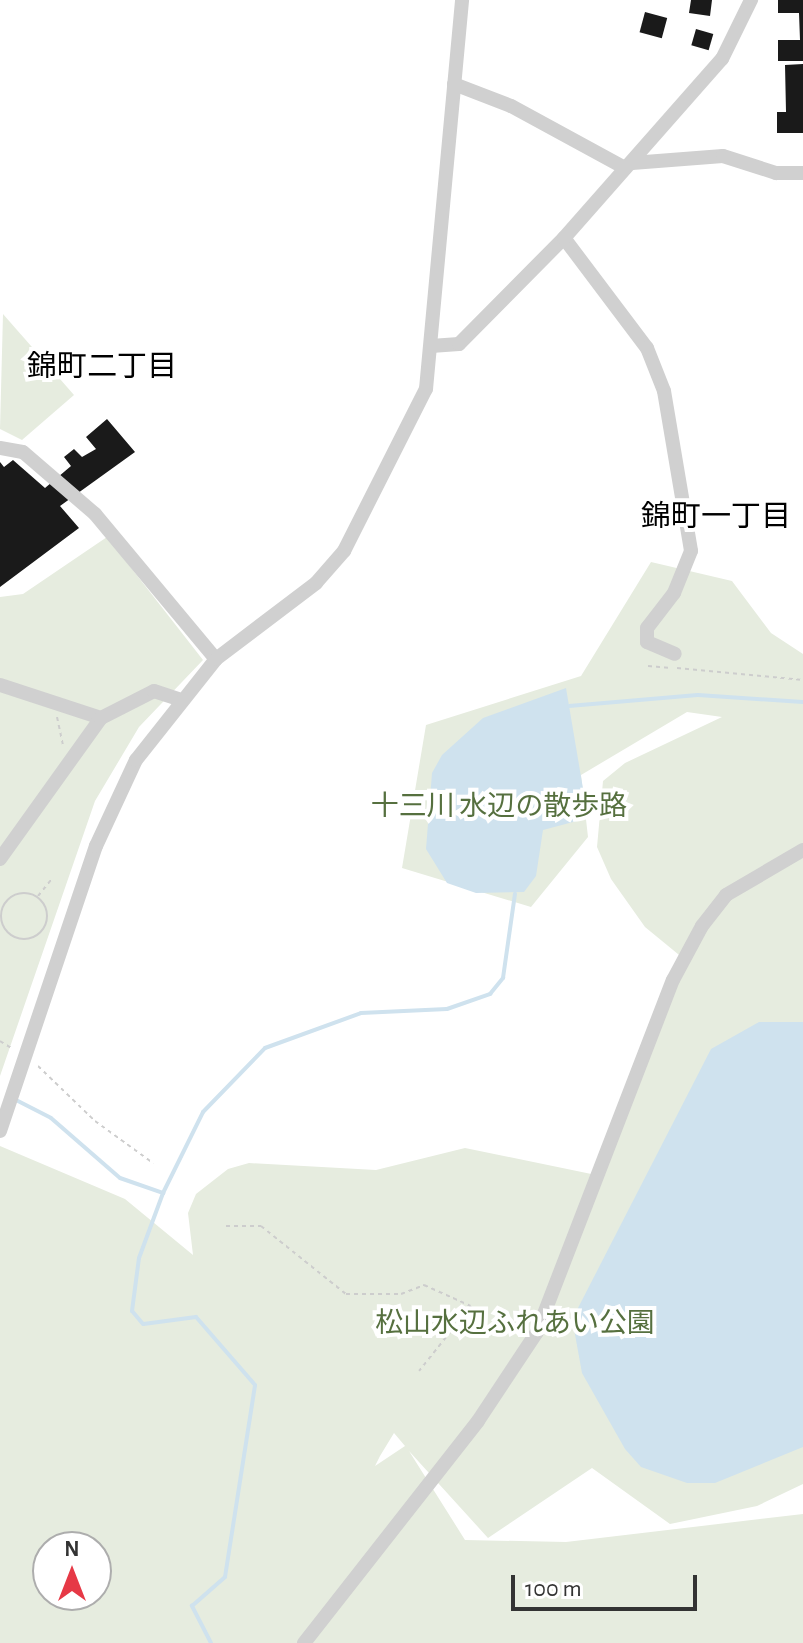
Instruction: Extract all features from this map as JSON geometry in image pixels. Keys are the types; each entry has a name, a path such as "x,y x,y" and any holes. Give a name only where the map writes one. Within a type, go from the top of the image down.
{"street":[{"path":"2,1126 22,1054 109,815 179,699 216,659 316,583 344,551 408,431 426,389 462,0"},
{"path":"431,346 459,344 564,238 722,59 751,0"},
{"path":"454,84 511,106 628,166 723,156 776,173 803,173"},
{"path":"564,238 647,348 664,391 691,551 674,593 647,628 647,642 675,654"},
{"path":"0,448 23,452 95,514 216,659"},
{"path":"0,685 101,718"},
{"path":"0,859 66,759 101,718 154,691 179,699"},
{"path":"304,1643 478,1421 537,1332 673,980 702,926 726,895 803,850"}],"path":[{"path":"648,666 803,680"},
{"path":"53,704 66,759"},
{"path":"37,897 51,880"},
{"path":"18,894 37,897 45,925 35,936 13,936 1,917 5,902 18,894"},
{"path":"0,1041 22,1054 153,1163"},
{"path":"226,1226 261,1226 346,1294 401,1294 424,1285 471,1306 419,1371"}],"green space":[{"path":"3,314 74,395 22,440 0,429"},
{"path":"107,537 203,660 139,727 95,801 0,1076 0,597 23,594"},
{"path":"651,562 732,581 771,633 803,654 803,1484 757,1506 670,1524 592,1468 488,1538 409,1451 465,1540 566,1542 803,1514 803,1643 0,1643 0,1146 125,1199 193,1255 188,1213 196,1194 228,1169 249,1163 376,1170 465,1148 601,1176 684,959 645,927 611,879 597,847 603,781 625,763 722,717 687,712 581,775 588,837 531,907 402,868 426,725 581,676","holes":["394,1433 405,1446 375,1466"]}],"water":[{"path":"566,688 588,818 543,830 536,876 524,892 476,893 447,883 426,849 432,773 442,755 483,718"},
{"path":"759,1022 803,1022 803,1447 715,1483 687,1483 641,1467 625,1449 582,1373 574,1329 578,1308 711,1049"}],"building":[{"path":"691,0 712,0 710,16 689,13"},
{"path":"778,0 803,0 803,61 778,61 778,40 800,40 799,13 778,13"},
{"path":"645,12 667,18 662,38 640,32"},
{"path":"696,29 713,34 709,50 691,45"},
{"path":"803,64 803,133 777,133 777,112 786,112 785,65"},
{"path":"107,419 135,452 60,506 79,528 0,587 0,462 4,467 13,460 45,488 71,466 64,457 74,449 82,457 96,449 86,437"}],"waterway":[{"path":"569,706 698,695 803,702"},
{"path":"211,1643 192,1606 225,1577 255,1385 196,1317 143,1324 132,1311 139,1258 163,1193 203,1112 265,1048 361,1013 447,1009 490,994 503,978 515,894"},
{"path":"16,1100 51,1118 120,1178 163,1193"}],"district":[{"name":"錦町二丁目","path":"102,367"},
{"name":"錦町一丁目","path":"716,517"}],"park label":[{"name":"十三川 水辺の散歩路","path":"499,807"},
{"name":"松山水辺ふれあい公園","path":"515,1324"}]}
